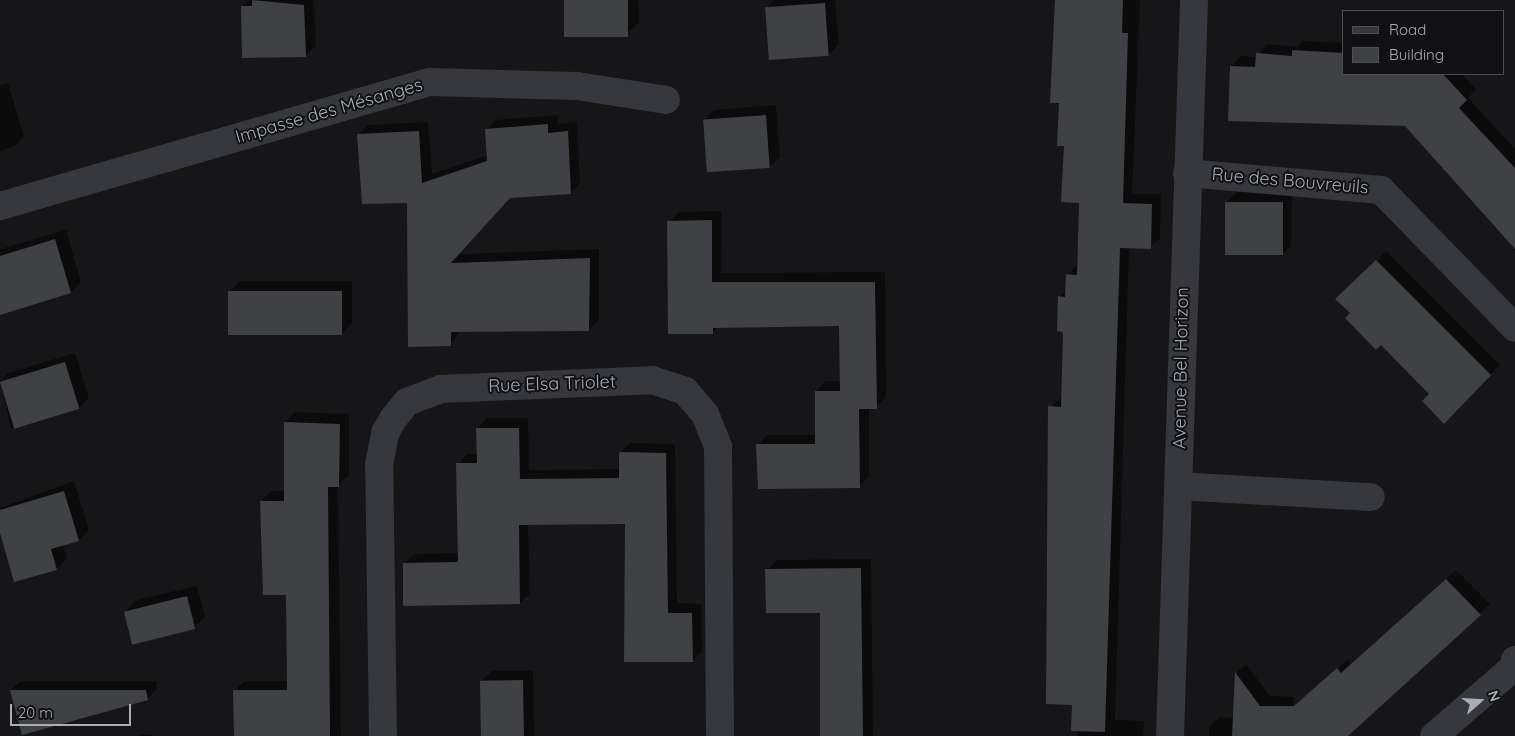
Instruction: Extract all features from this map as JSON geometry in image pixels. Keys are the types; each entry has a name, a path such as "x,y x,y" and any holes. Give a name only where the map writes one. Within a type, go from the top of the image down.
{"street":[{"name":"Avenue Bel Horizon","path":"1170,736 1194,0"},
{"name":"Impasse des Mésanges","path":"0,206 431,82 577,86 666,100"},
{"name":"Rue des Bouvreuils","path":"1187,173 1381,190 1515,328"},
{"name":"Rue Elsa Triolet","path":"383,736 379,465 385,433 393,419 408,402 441,389 652,380 685,391 706,414 718,447 720,736"},
{"path":"1178,486 1371,497"},
{"path":"1434,736 1515,666 1515,660"}],"building":[{"path":"252,0 304,5 306,57 242,58 241,6 252,6"},
{"path":"564,0 628,0 628,37 564,37"},
{"path":"1055,0 1123,0 1122,33 1128,33 1123,203 1152,204 1151,249 1120,248 1105,732 1071,731 1072,705 1046,704 1048,406 1061,407 1063,332 1057,331 1058,296 1065,297 1066,274 1077,275 1079,203 1061,202 1064,146 1057,146 1059,103 1050,103"},
{"path":"825,3 829,56 769,60 765,7"},
{"path":"1292,50 1342,53 1342,75 1444,75 1467,100 1459,108 1515,168 1515,249 1405,126 1228,121 1230,66 1255,67 1256,53 1292,56"},
{"path":"766,115 770,168 707,172 703,119"},
{"path":"548,124 548,133 568,131 571,194 510,198 451,263 590,258 589,331 451,332 451,346 408,347 407,203 362,204 357,134 419,131 422,183 487,161 485,129"},
{"path":"1225,202 1283,202 1283,255 1225,255"},
{"path":"712,220 712,282 875,282 877,409 859,409 860,488 758,489 756,444 815,444 815,391 840,391 839,326 713,328 713,334 668,334 667,221"},
{"path":"55,239 71,293 0,315 0,256"},
{"path":"1376,260 1491,375 1444,424 1422,401 1429,394 1381,345 1376,350 1345,318 1350,313 1335,299"},
{"path":"228,291 342,291 342,335 228,335"},
{"path":"65,362 79,409 14,429 0,382"},
{"path":"284,422 340,424 339,487 328,487 330,736 234,736 233,690 287,690 286,595 263,595 260,501 284,501"},
{"path":"476,428 519,428 520,479 619,478 619,452 666,453 668,613 692,613 693,662 624,662 625,524 519,525 520,604 403,606 403,563 458,562 456,463 477,463"},
{"path":"64,491 79,541 51,549 57,570 14,582 0,533 0,510"},
{"path":"861,568 863,736 820,736 820,613 766,613 765,569"},
{"path":"1446,579 1481,615 1348,736 1232,736 1235,672 1260,706 1294,706 1337,668 1341,673"},
{"path":"187,596 195,629 132,645 124,612"},
{"path":"523,680 524,736 481,736 480,681"},
{"path":"10,690 146,690 148,700 22,735"}]}
